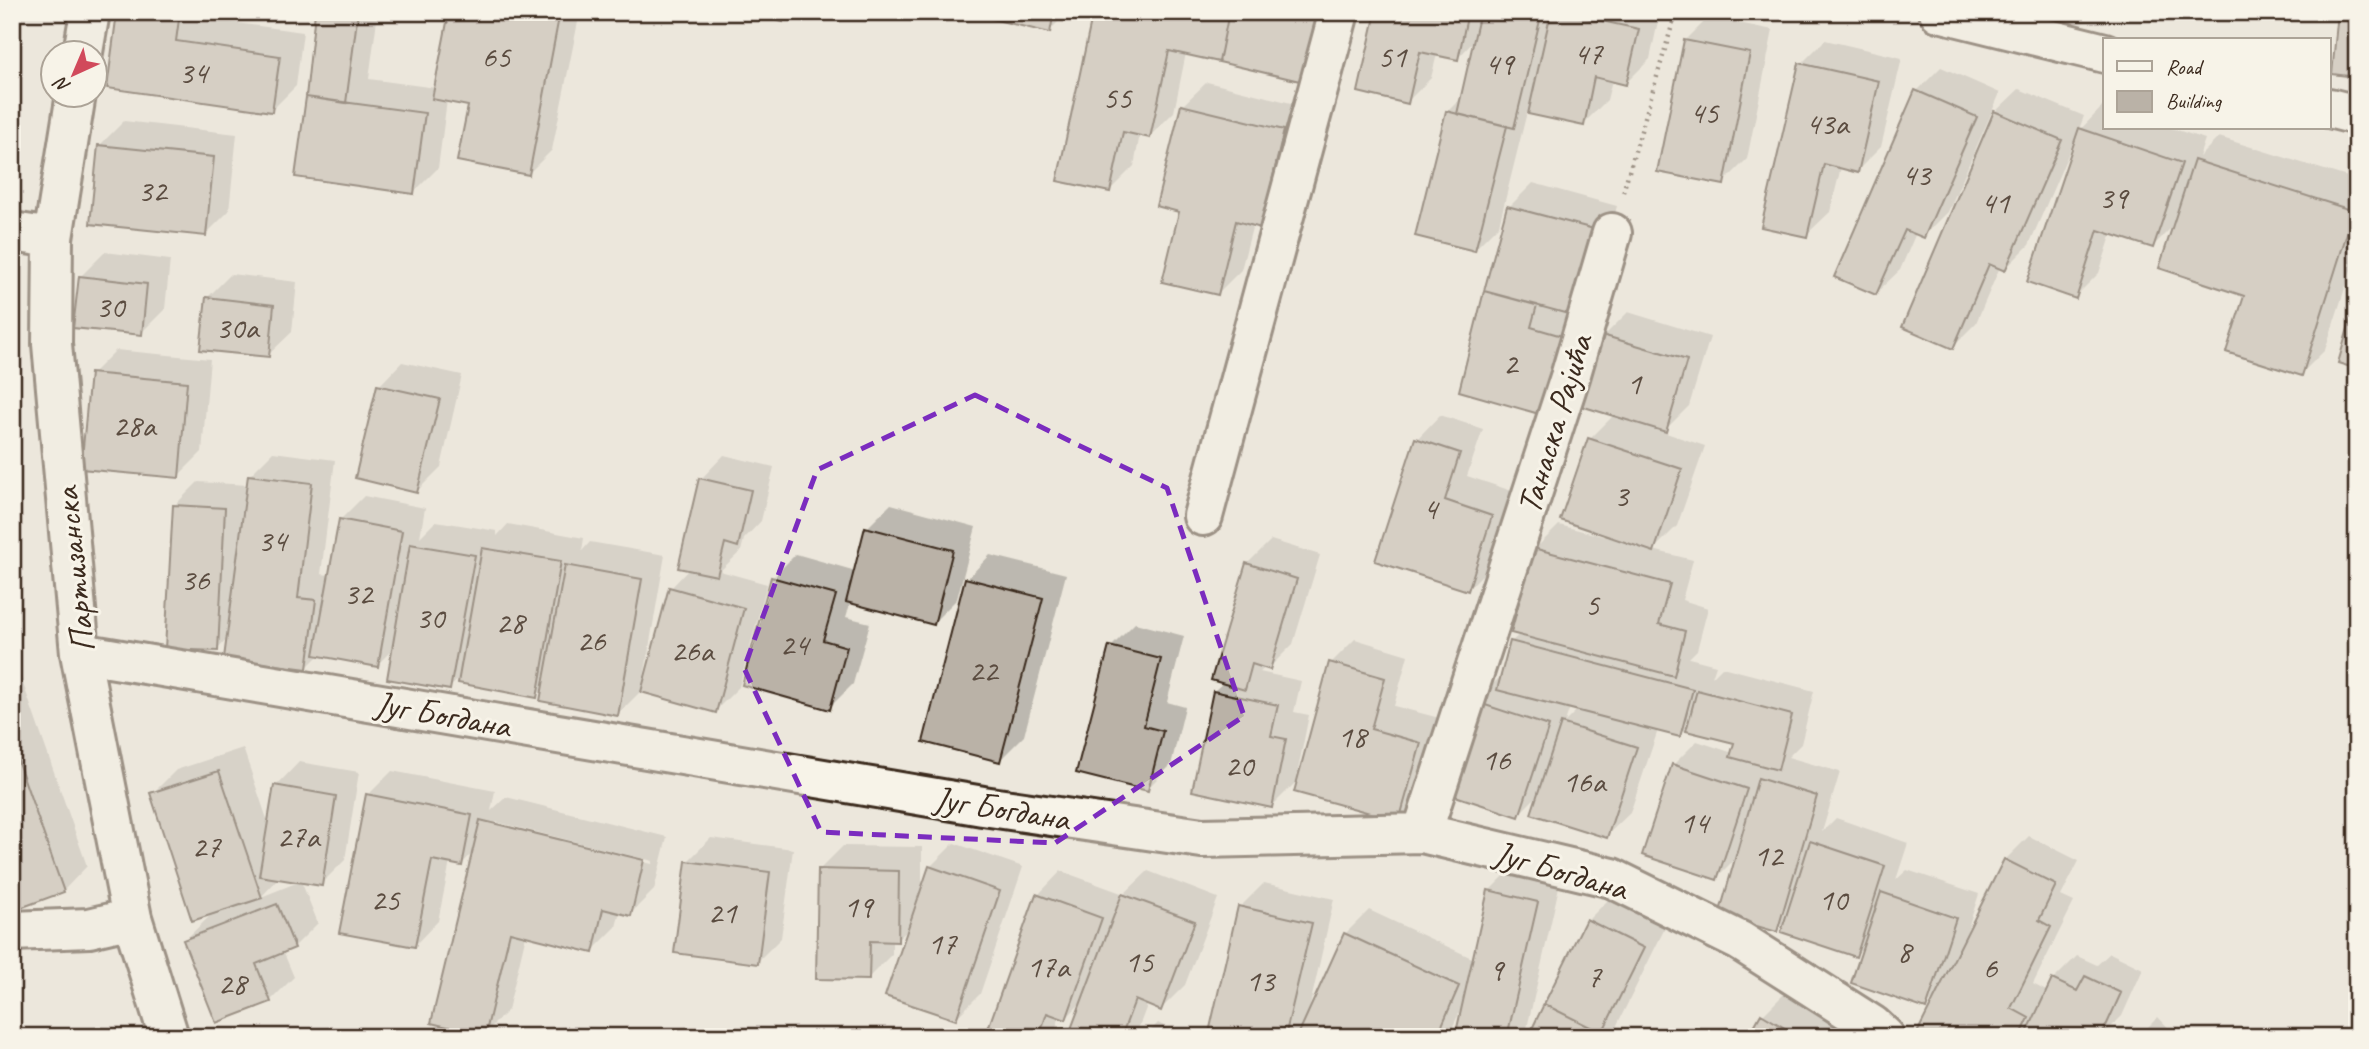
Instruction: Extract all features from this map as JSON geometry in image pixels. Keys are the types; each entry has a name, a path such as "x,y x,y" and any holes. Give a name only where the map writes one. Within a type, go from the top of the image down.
{"street":[{"path":"85,38 90,12"},
{"path":"1203,516 1339,12"},
{"path":"1939,12 2103,53"},
{"name":"Партизанска","path":"74,108 53,238 52,344 80,653 132,918 169,1037"},
{"path":"2330,108 2357,115"},
{"path":"12,232 53,238"},
{"name":"Танаска Рајића","path":"1422,833 1570,377 1612,233"},
{"name":"Југ Богдана","path":"80,653 983,806 1202,838 1422,833 1612,878 1740,941 1872,1025 1885,1037"},
{"path":"12,931 89,928 132,918"}],"path":[{"path":"1612,233 1676,12"}],"highlighted area":[{"path":"975,395 1167,488 1244,716 1055,843 821,832 744,668 817,470"}],"building":[{"path":"117,12 180,12 176,41 280,56 272,112 108,88"},
{"path":"315,12 358,12 346,103 306,97"},
{"path":"449,12 560,12 529,175 457,161 468,106 432,99"},
{"path":"742,12 785,12 783,22"},
{"path":"981,12 1054,12 1050,33 980,16"},
{"path":"1093,12 1229,12 1219,62 1169,51 1150,138 1123,132 1110,192 1057,181"},
{"path":"1229,12 1321,12 1304,82 1219,62"},
{"path":"1376,12 1468,12 1458,60 1420,52 1408,104 1358,92"},
{"path":"1480,12 1542,12 1514,128 1457,114"},
{"path":"1551,12 1639,29 1626,85 1594,77 1584,126 1528,114"},
{"path":"2230,12 2295,12 2294,19"},
{"path":"2338,12 2357,12 2357,77 2332,74"},
{"path":"1684,40 1750,53 1724,185 1657,172"},
{"path":"1799,63 1879,81 1858,173 1824,164 1807,237 1761,227"},
{"path":"1915,90 1977,117 1924,238 1905,230 1876,295 1834,277"},
{"path":"306,97 425,113 414,194 295,177"},
{"path":"1181,105 1284,130 1261,228 1236,221 1218,295 1162,282 1179,212 1156,206"},
{"path":"1446,111 1507,126 1475,251 1415,236"},
{"path":"1994,111 2062,140 2005,271 1989,264 1953,349 1902,327"},
{"path":"2079,128 2182,163 2153,248 2098,230 2076,299 2027,282"},
{"path":"98,145 214,157 206,236 90,224"},
{"path":"2194,160 2354,211 2302,376 2226,352 2244,296 2159,268"},
{"path":"1507,206 1594,229 1572,315 1484,291"},
{"path":"79,276 147,284 142,335 73,328"},
{"path":"1484,291 1537,305 1531,327 1562,336 1539,414 1459,391"},
{"path":"206,297 274,305 269,357 200,350"},
{"path":"2357,297 2357,369 2338,363"},
{"path":"1602,335 1687,360 1666,432 1581,406"},
{"path":"90,373 187,382 179,478 81,469"},
{"path":"377,385 440,399 417,493 355,478"},
{"path":"1415,438 1460,453 1445,500 1492,516 1468,591 1375,561"},
{"path":"1588,438 1682,469 1654,552 1560,520"},
{"path":"248,475 312,483 298,598 316,600 307,669 224,658"},
{"path":"699,478 751,490 738,547 725,543 717,576 678,568"},
{"path":"173,505 225,508 218,651 165,649"},
{"path":"339,519 402,531 378,667 314,655"},
{"path":"865,527 953,550 934,625 846,602"},
{"path":"410,544 475,555 450,690 387,679"},
{"path":"482,548 561,561 537,698 458,683"},
{"path":"1533,548 1670,584 1659,624 1685,631 1674,676 1511,633"},
{"path":"1246,563 1297,579 1270,670 1252,664 1245,690 1211,680"},
{"path":"565,565 642,579 618,716 540,701"},
{"path":"771,577 836,595 823,640 847,647 830,710 742,685"},
{"path":"965,578 1043,598 1000,762 923,742"},
{"path":"669,587 744,608 716,713 641,692"},
{"path":"1510,641 1693,689 1680,737 1497,690"},
{"path":"1109,646 1161,659 1144,726 1163,731 1148,791 1076,773"},
{"path":"1329,662 1385,678 1371,729 1421,743 1399,821 1294,792"},
{"path":"1697,690 1792,715 1778,770 1730,757 1734,743 1686,731"},
{"path":"1213,691 1278,705 1271,736 1286,739 1272,808 1192,791"},
{"path":"1473,701 1549,726 1519,817 1443,792"},
{"path":"1561,723 1637,747 1607,838 1531,814"},
{"path":"12,745 64,892 12,911"},
{"path":"1672,764 1747,789 1717,880 1642,855"},
{"path":"219,771 262,898 192,921 150,793"},
{"path":"1758,778 1817,796 1777,932 1719,915"},
{"path":"274,785 336,796 322,886 259,876"},
{"path":"366,794 472,815 462,866 432,860 415,947 339,933"},
{"path":"480,820 644,860 631,916 603,909 593,953 510,932 485,1036 431,1023"},
{"path":"1810,841 1885,866 1856,957 1781,932"},
{"path":"2004,859 2056,885 2039,920 2051,927 2011,1008 2029,1018 2020,1037 1925,1037 1917,1033"},
{"path":"686,861 770,872 758,964 674,953"},
{"path":"929,866 1000,891 956,1020 885,996"},
{"path":"818,869 899,871 898,942 870,941 869,980 816,979"},
{"path":"1488,890 1538,902 1507,1037 1455,1037"},
{"path":"1881,892 1956,918 1926,1009 1851,983"},
{"path":"1036,894 1102,918 1066,1020 1047,1013 1039,1037 985,1037"},
{"path":"1122,894 1195,921 1161,1011 1135,1000 1121,1037 1068,1037"},
{"path":"277,904 295,948 256,964 271,1002 216,1023 183,940"},
{"path":"1238,906 1312,923 1285,1037 1208,1037"},
{"path":"1586,919 1644,948 1602,1033 1544,1004"},
{"path":"1344,933 1459,986 1437,1037 1297,1037"},
{"path":"2085,976 2121,993 2101,1037 2025,1037 2052,979 2077,991"},
{"path":"1544,1004 1602,1033 1600,1037 1528,1037"},
{"path":"1761,1014 1800,1037 1748,1037"}]}
